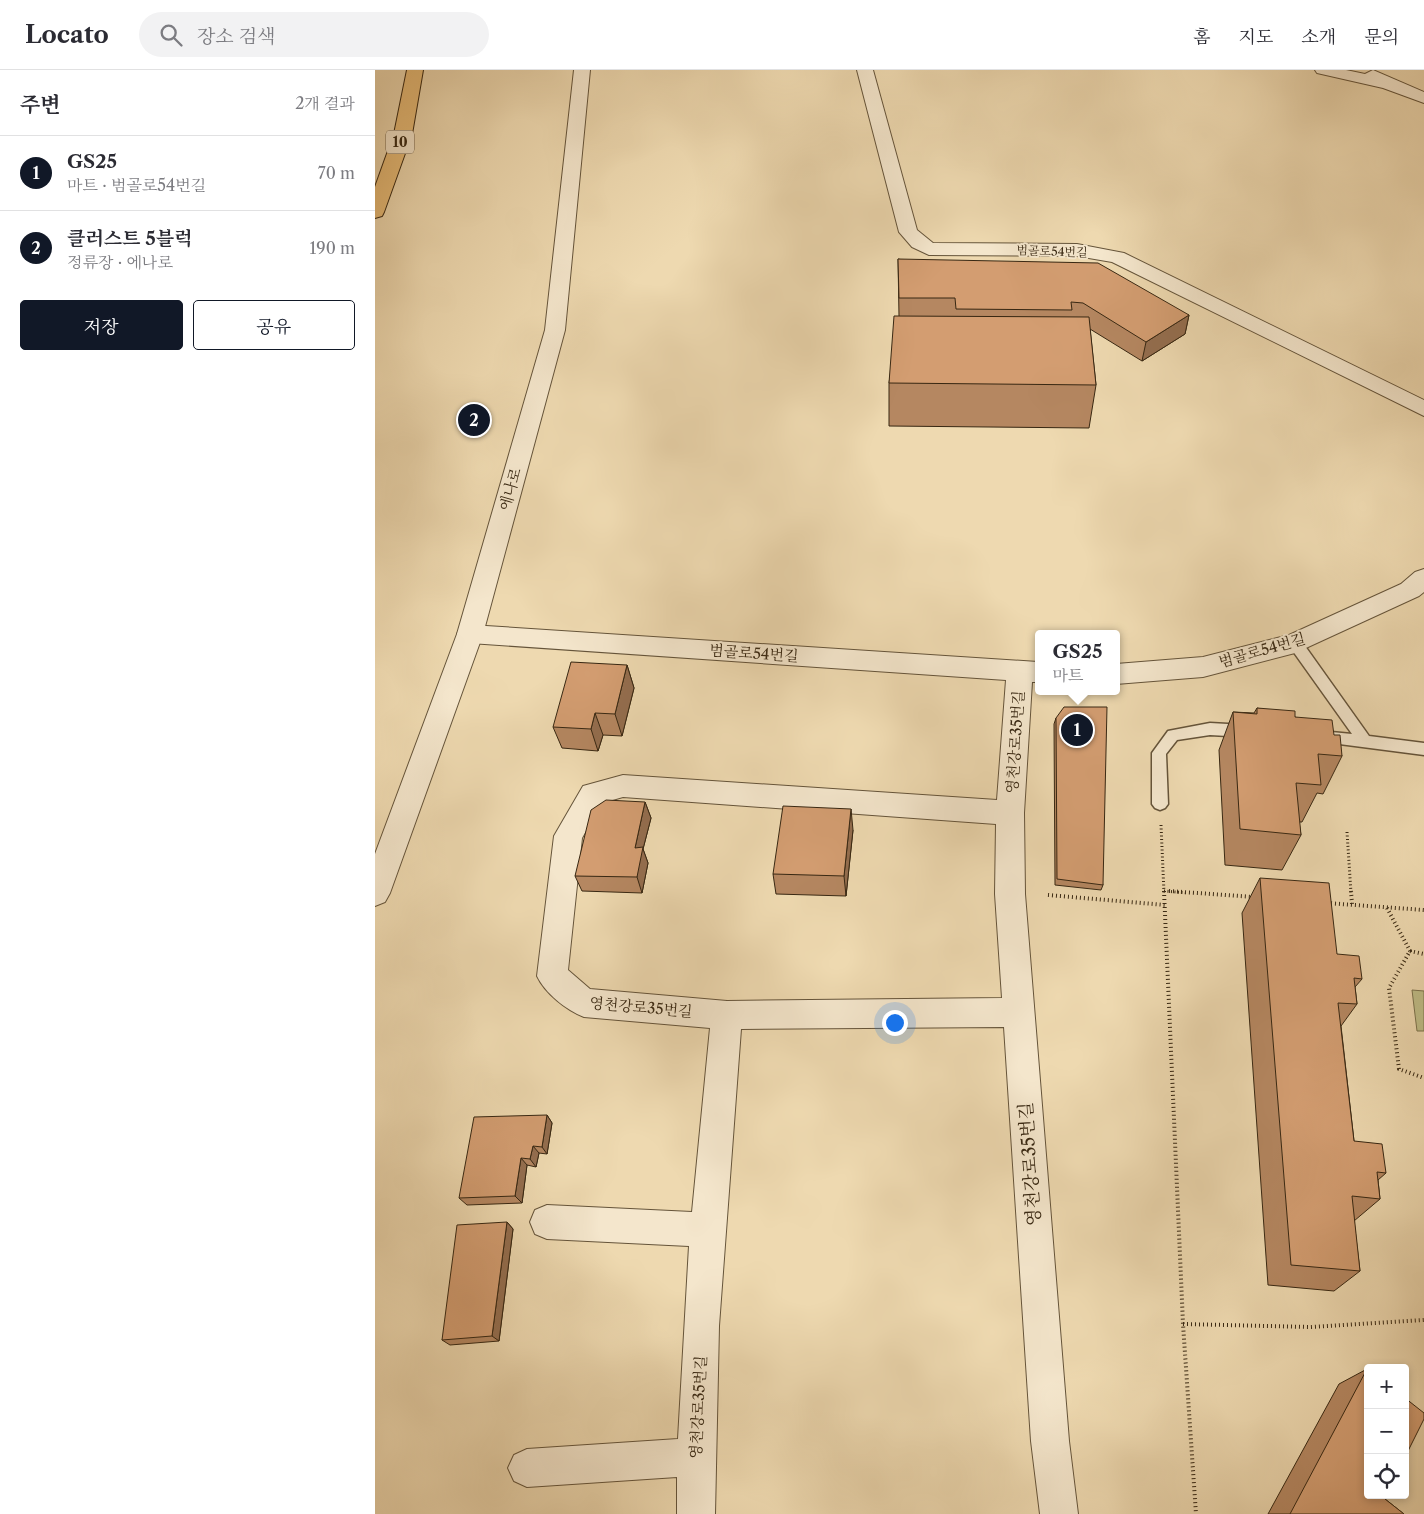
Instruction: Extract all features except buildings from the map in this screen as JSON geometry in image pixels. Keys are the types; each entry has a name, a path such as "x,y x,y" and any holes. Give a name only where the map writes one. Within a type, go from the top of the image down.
{"highway":[{"name":"10","path":"375,212 403,134 415,70"}],"street":[{"name":"에나로","path":"375,892 470,634 555,330 582,70"},
{"name":"범골로54번길","path":"865,70 908,232 919,243 929,248 1077,250 1117,257 1424,409"},
{"path":"1323,70 1388,84 1424,98"},
{"path":"1365,70 1388,84"},
{"name":"범골로54번길","path":"1120,674 1203,666 1295,643 1410,590 1424,578"},
{"name":"범골로54번길","path":"470,634 1029,672"},
{"name":"영천강로35번길","path":"1029,672 1010,813 1010,894 1050,1441 1059,1514"},
{"name":"영천강로35번길","path":"696,1514 695,1457 707,1230 727,1015 584,1003 552,976 567,836 593,794 623,786 1010,813"},
{"path":"727,1015 1019,1012"},
{"path":"547,1222 707,1230"},
{"path":"527,1468 695,1457"}],"lane":[{"path":"1295,643 1365,741"},
{"path":"1160,804 1159,753 1173,735 1210,729 1258,732"},
{"path":"1307,736 1424,749"}],"path":[{"path":"1160,804 1183,1324 1196,1514"},
{"path":"1347,832 1352,904"},
{"path":"1164,891 1263,898"},
{"path":"1048,895 1165,905"},
{"path":"1322,902 1424,910"},
{"path":"1387,907 1410,951"},
{"path":"1410,951 1424,954"},
{"path":"1410,951 1389,988 1399,1069 1424,1078"},
{"path":"1183,1324 1310,1327 1424,1320"}],"shaded area":[{"path":"1412,990 1424,991 1424,1031 1417,1031"}],"place":[{"name":"클러스트 5블럭","path":"474,420"},
{"name":"GS25","path":"1077,730"}]}
